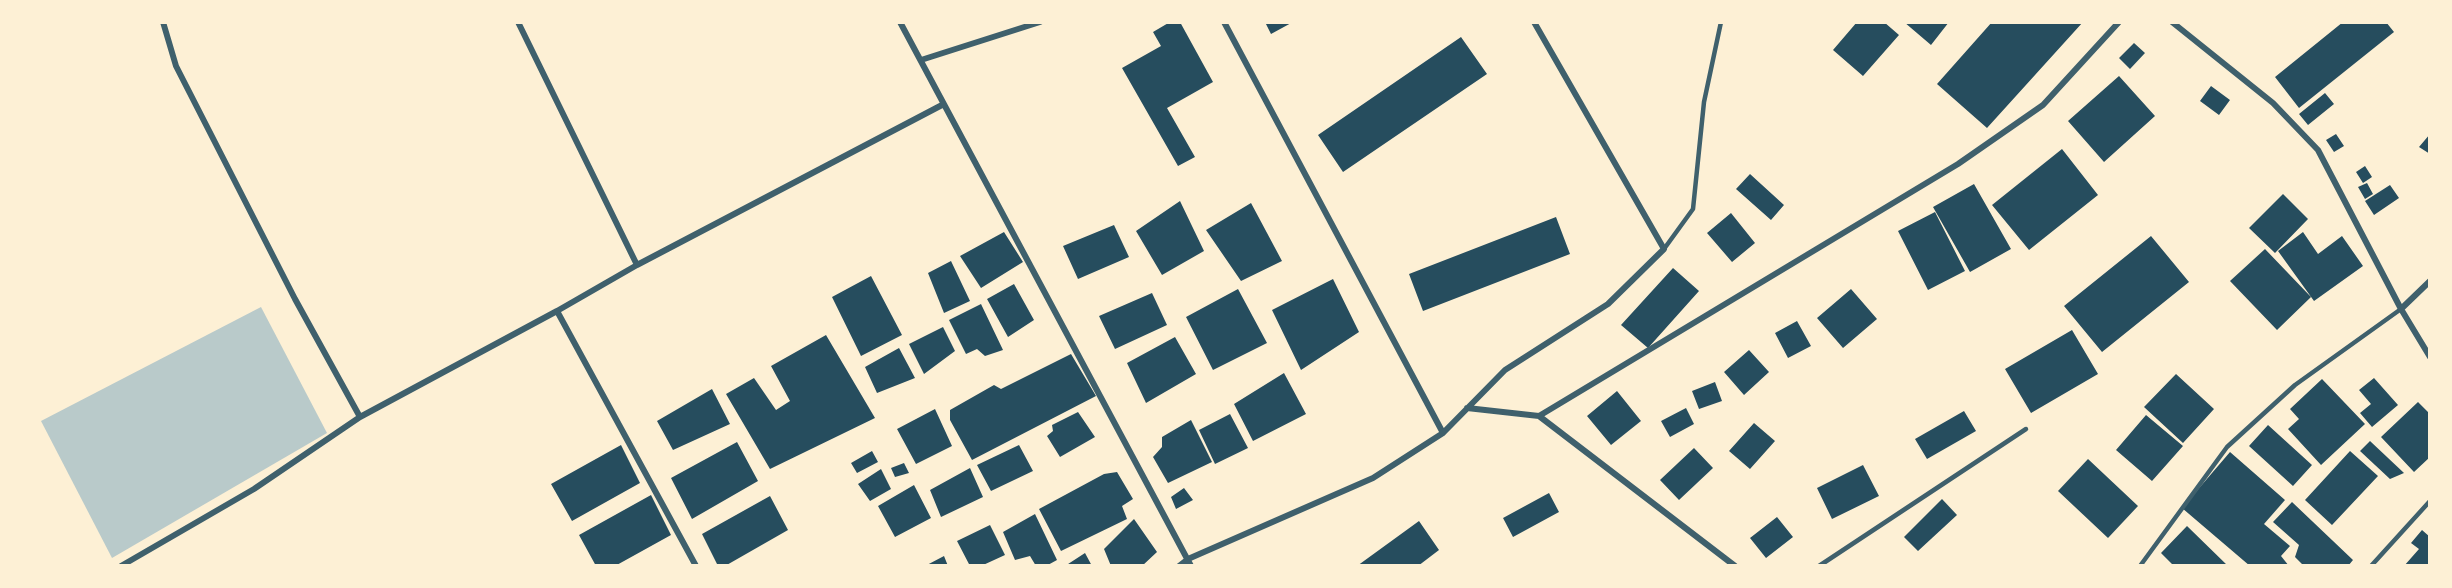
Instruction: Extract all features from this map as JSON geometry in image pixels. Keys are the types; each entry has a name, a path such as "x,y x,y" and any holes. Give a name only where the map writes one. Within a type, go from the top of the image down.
{"street":[{"path":"163,22 176,66 295,298 360,417"},
{"path":"518,22 637,265"},
{"path":"900,22 942,105 1189,562"},
{"path":"921,60 1040,22"},
{"path":"1224,22 1443,433"},
{"path":"1179,566 1373,478 1443,433 1505,370 1608,304 1664,249 1534,22"},
{"path":"1539,416 1958,164 2043,105 2119,22"},
{"path":"2172,22 2273,103 2318,150 2401,309 2430,357"},
{"path":"121,566 254,489 360,417 557,311 637,265 942,105"},
{"path":"2401,309 2430,281"},
{"path":"557,311 696,566"},
{"path":"1467,408 1539,416 1735,566"}],"lane":[{"path":"1664,249 1693,209 1704,102 1720,22"},
{"path":"2140,566 2227,447 2295,385 2401,309"},
{"path":"1818,566 2026,429"},
{"path":"2371,566 2430,501"}],"shaded area":[{"path":"261,307 327,433 112,558 41,421"}],"building":[{"path":"1170,22 1180,22 1213,82 1167,108 1195,157 1178,166 1122,68 1161,46 1153,32"},
{"path":"1265,22 1293,22 1271,34"},
{"path":"1857,22 1884,22 1899,35 1863,76 1833,50"},
{"path":"1904,22 1949,22 1931,45"},
{"path":"1992,22 2083,22 1987,128 1937,84"},
{"path":"2343,22 2386,22 2394,32 2299,108 2275,77"},
{"path":"1461,37 1487,74 1343,172 1318,135"},
{"path":"2134,43 2145,53 2130,69 2119,58"},
{"path":"2119,76 2155,116 2104,162 2068,121"},
{"path":"2211,86 2230,100 2219,115 2200,101"},
{"path":"2325,93 2334,104 2308,125 2299,114"},
{"path":"2336,134 2344,146 2334,152 2326,140"},
{"path":"2430,134 2430,154 2419,147"},
{"path":"2062,149 2098,195 2029,250 1992,205"},
{"path":"2365,166 2372,177 2363,183 2356,172"},
{"path":"1750,174 1784,205 1771,220 1736,189"},
{"path":"2367,183 2373,194 2365,199 2358,187"},
{"path":"1974,184 2011,249 1970,272 1933,207"},
{"path":"2390,185 2399,198 2374,215 2365,201"},
{"path":"2283,194 2308,219 2275,253 2249,228"},
{"path":"1180,201 1204,251 1162,275 1136,231"},
{"path":"1251,203 1282,261 1241,281 1206,230"},
{"path":"1935,212 1965,271 1928,290 1898,231"},
{"path":"1731,213 1755,243 1732,262 1707,233"},
{"path":"1556,217 1570,254 1423,311 1409,274"},
{"path":"1114,225 1129,257 1078,279 1063,246"},
{"path":"1004,232 1023,262 981,288 960,256"},
{"path":"2303,232 2318,254 2342,236 2363,266 2314,301 2278,251"},
{"path":"2151,236 2189,282 2102,352 2064,306"},
{"path":"2265,249 2311,297 2277,330 2230,281"},
{"path":"951,261 970,301 944,313 928,273"},
{"path":"1673,268 1699,291 1648,348 1621,325"},
{"path":"871,276 902,335 861,356 832,297"},
{"path":"1333,279 1359,332 1301,370 1272,310"},
{"path":"1014,284 1034,320 1008,337 987,299"},
{"path":"1238,289 1267,343 1213,370 1186,317"},
{"path":"1851,289 1877,319 1843,348 1817,318"},
{"path":"1152,293 1167,325 1115,349 1099,316"},
{"path":"981,304 1003,350 985,356 977,349 966,354 949,320"},
{"path":"1797,321 1811,346 1788,358 1775,333"},
{"path":"943,327 955,351 924,374 909,344"},
{"path":"2072,330 2098,374 2031,413 2005,369"},
{"path":"826,335 875,418 770,469 726,394 754,378 776,410 790,401 771,366"},
{"path":"1175,337 1196,374 1146,403 1127,363"},
{"path":"899,348 915,378 877,393 865,367"},
{"path":"1749,350 1769,372 1744,395 1724,372"},
{"path":"1071,354 1096,396 972,460 950,420 950,410 994,385 1001,389"},
{"path":"1284,373 1306,414 1253,441 1234,404"},
{"path":"2176,374 2214,409 2183,443 2144,407"},
{"path":"2374,378 2398,405 2372,427 2360,413 2371,404 2359,390"},
{"path":"2322,379 2365,424 2321,465 2288,429 2299,419 2290,409"},
{"path":"1715,382 1722,401 1699,409 1692,391"},
{"path":"712,389 730,424 673,450 657,421"},
{"path":"1617,391 1641,421 1611,445 1587,416"},
{"path":"2418,402 2430,414 2430,457 2414,472 2381,437"},
{"path":"1686,408 1694,424 1670,437 1661,421"},
{"path":"935,409 952,446 916,464 897,429"},
{"path":"1964,411 1976,431 1927,459 1915,439"},
{"path":"1078,412 1095,437 1060,457 1047,436 1053,431 1052,425"},
{"path":"1230,414 1248,448 1215,464 1199,430"},
{"path":"2146,415 2183,446 2152,481 2116,450"},
{"path":"1191,420 1212,462 1168,483 1153,457 1162,447 1162,437"},
{"path":"1754,423 1775,441 1750,469 1729,451"},
{"path":"2268,425 2312,465 2293,486 2249,446"},
{"path":"2370,441 2404,473 2390,479 2360,451"},
{"path":"737,442 758,481 692,519 671,478"},
{"path":"621,445 640,483 572,521 551,484"},
{"path":"1019,445 1033,471 991,491 977,465"},
{"path":"1694,448 1713,468 1679,500 1660,480"},
{"path":"872,451 878,462 857,473 851,463"},
{"path":"2350,451 2378,476 2332,525 2305,500"},
{"path":"2230,452 2285,500 2264,524 2290,546 2281,556 2289,566 2250,566 2182,508"},
{"path":"2088,459 2138,506 2108,538 2058,491"},
{"path":"904,463 909,473 895,477 891,468"},
{"path":"1863,465 1879,496 1832,519 1817,488"},
{"path":"970,468 983,497 941,517 930,490"},
{"path":"881,469 891,489 870,501 858,484"},
{"path":"1117,472 1133,499 1122,506 1127,519 1061,551 1039,509 1104,474"},
{"path":"914,485 931,518 895,537 878,506"},
{"path":"1184,488 1193,500 1176,509 1171,497"},
{"path":"1549,493 1559,512 1513,537 1503,518"},
{"path":"651,495 671,535 615,566 596,566 579,535"},
{"path":"770,496 788,530 725,566 718,566 702,534"},
{"path":"1942,499 1957,515 1918,551 1904,537"},
{"path":"2292,502 2353,560 2348,566 2304,566 2295,557 2299,545 2273,522"},
{"path":"1035,514 1057,560 1046,566 1036,566 1030,556 1015,560 1003,532"},
{"path":"1777,517 1793,537 1766,558 1750,538"},
{"path":"1134,519 1157,552 1142,566 1111,566 1104,549"},
{"path":"1419,521 1439,550 1418,566 1357,566"},
{"path":"990,525 1005,555 981,566 970,566 957,541"},
{"path":"2187,526 2228,566 2174,566 2161,553"},
{"path":"2422,530 2430,537 2430,566 2404,566 2419,549 2411,543"},
{"path":"1085,553 1092,566 1065,566"},
{"path":"944,556 948,566 925,566"}]}
